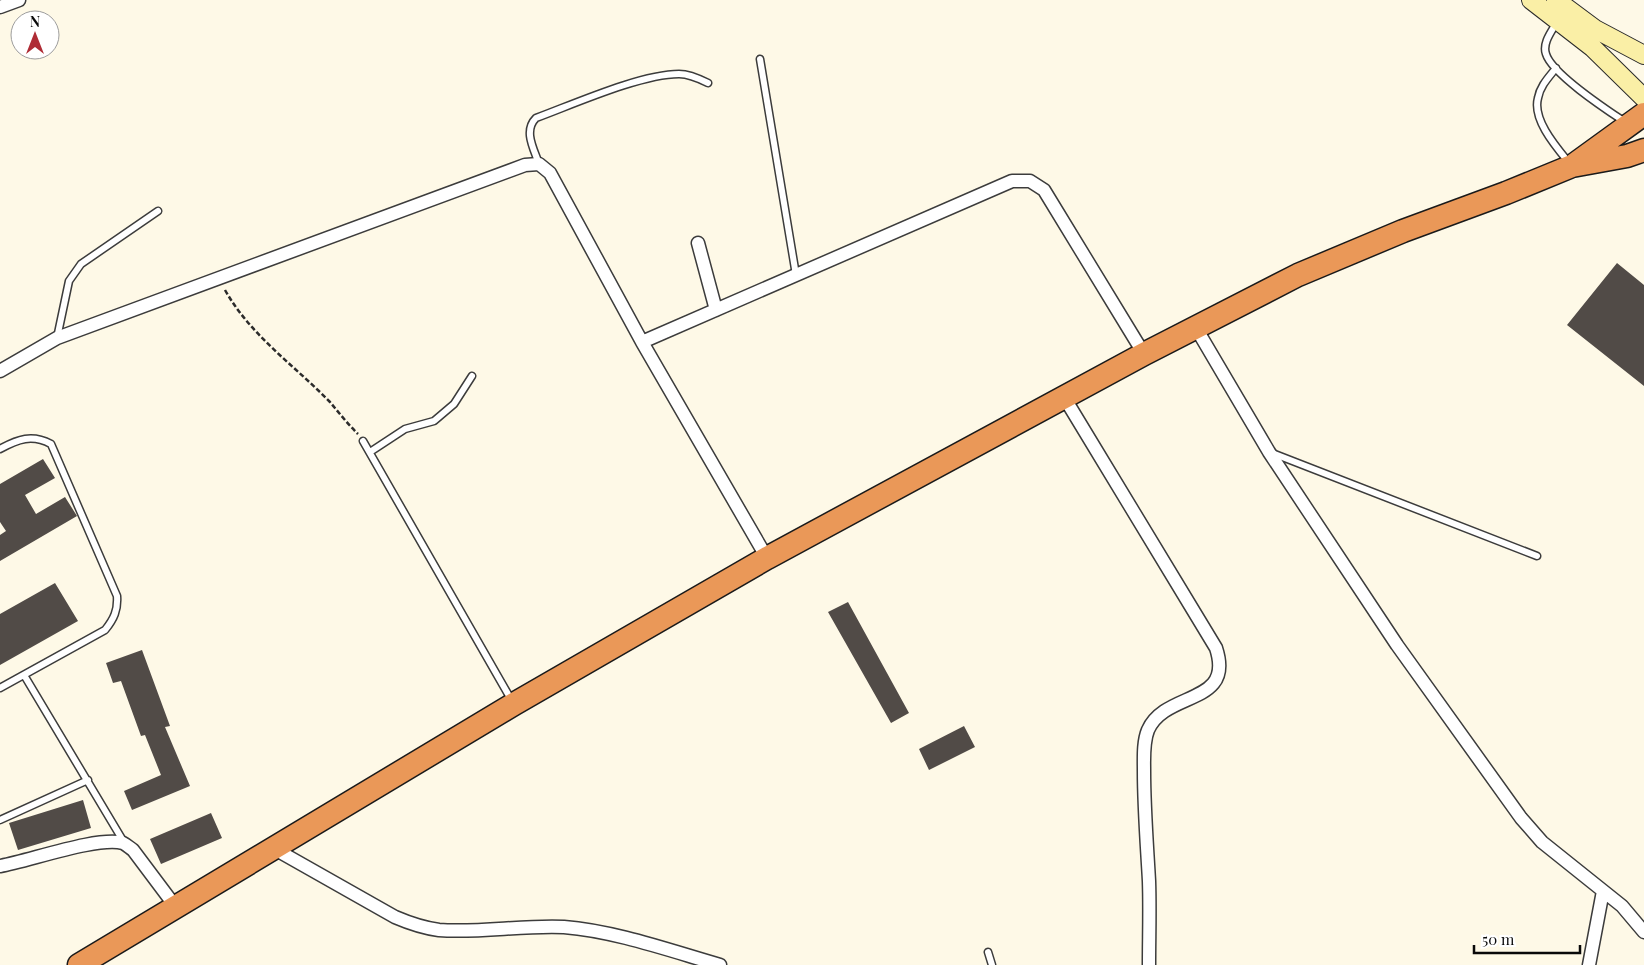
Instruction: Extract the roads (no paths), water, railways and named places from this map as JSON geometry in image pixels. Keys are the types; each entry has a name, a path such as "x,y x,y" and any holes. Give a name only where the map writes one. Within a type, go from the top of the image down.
{"highway":[{"path":"1572,166 1636,118"},
{"path":"79,965 174,906 514,704 767,558 1144,354 1298,275 1403,231 1506,193 1572,166 1627,156 1644,150"}],"street":[{"path":"0,7 19,0"},
{"path":"1531,0 1593,48 1644,98"},
{"path":"1556,0 1596,30 1644,55"},
{"path":"0,371 56,338 525,165 539,164 550,173 642,342 767,558"},
{"path":"642,342 1012,181 1030,181 1044,190 1144,354"},
{"path":"698,243 716,310"},
{"path":"1196,328 1269,452 1397,645 1521,818 1542,842 1622,906 1644,932"},
{"path":"1064,397 1216,648 1220,660 1220,672 1215,684 1206,691 1166,709 1153,719 1147,733 1144,750 1144,802 1149,882 1149,965"},
{"path":"0,866 93,844 114,842 125,844 133,850 174,906"},
{"path":"273,848 395,917 415,925 438,930 533,926 567,928 645,944 720,965"},
{"path":"1589,965 1603,891"}],"lane":[{"path":"1558,20 1546,43 1546,55 1556,68 1591,99 1636,118"},
{"path":"760,59 796,275"},
{"path":"1556,68 1543,85 1537,100 1544,130 1572,166"},
{"path":"539,164 529,132 530,124 536,118 633,83 659,77 679,74 693,76 708,83"},
{"path":"56,338 70,281 81,264 158,211"},
{"path":"370,452 405,429 434,421 454,404 472,376"},
{"path":"0,449 14,441 27,438 40,439 51,444 65,473 117,601 114,618 105,630 0,688"},
{"path":"363,441 514,704"},
{"path":"1269,452 1537,556"},
{"path":"24,675 125,844"},
{"path":"0,820 88,780"},
{"path":"988,952 992,965"}]}
